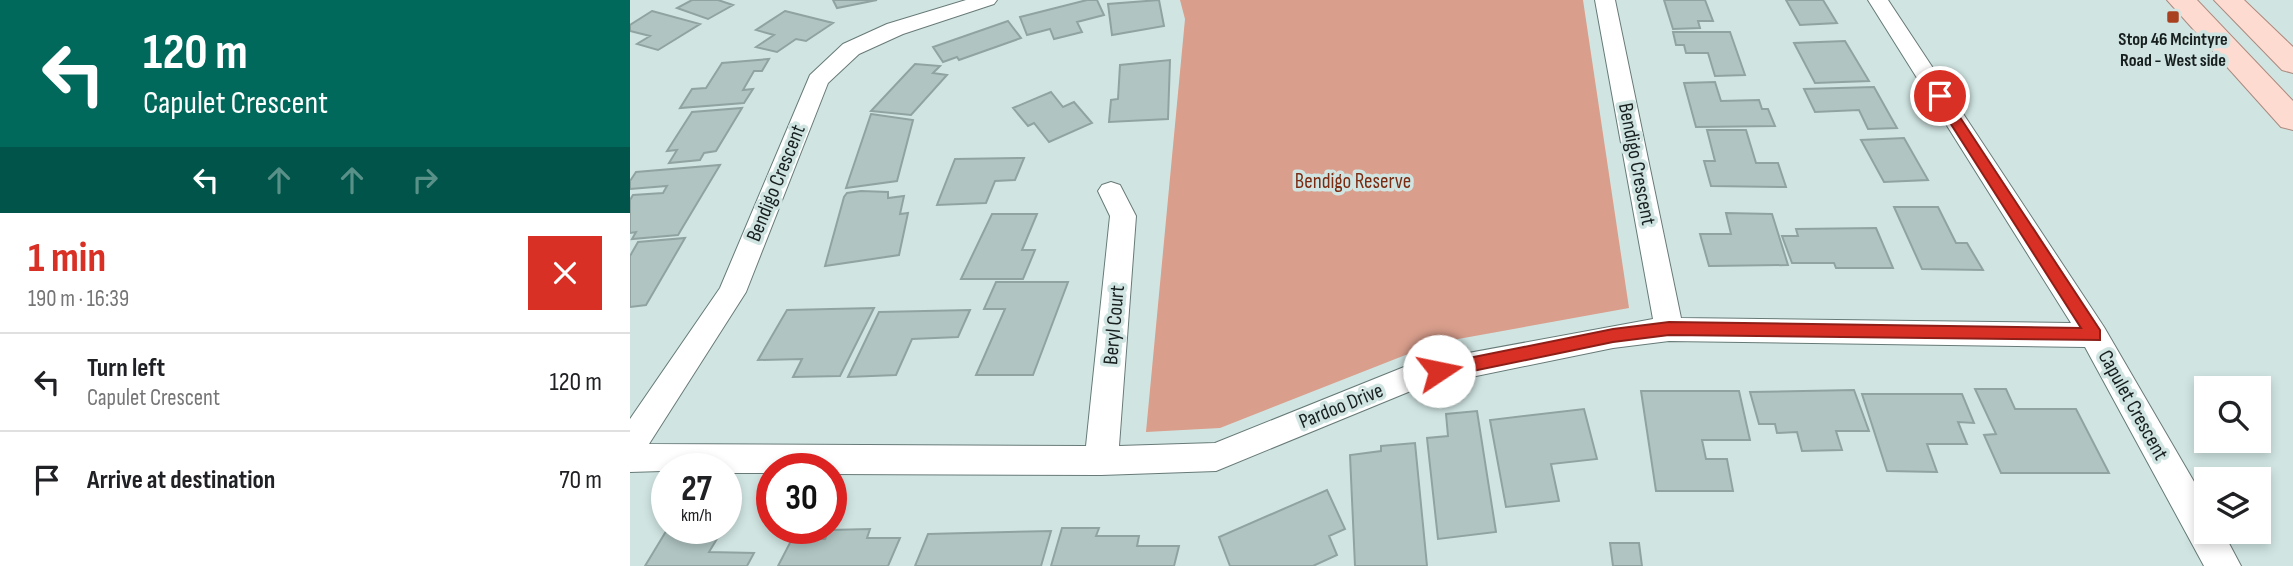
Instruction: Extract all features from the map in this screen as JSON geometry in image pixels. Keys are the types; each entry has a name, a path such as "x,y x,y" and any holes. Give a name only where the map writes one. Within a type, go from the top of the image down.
{"main road":[{"path":"2181,0 2293,120"},
{"path":"2228,0 2293,64"}],"street":[{"name":"Bendigo Crescent","path":"630,446 732,292 818,80 851,49 895,29 987,0"},
{"name":"Bendigo Crescent","path":"1605,0 1669,329"},
{"name":"Capulet Crescent","path":"1878,0 2094,335 2223,566"},
{"name":"Beryl Court","path":"1101,461 1123,216 1111,191"},
{"name":"Pardoo Drive","path":"630,457 1101,461 1216,457 1414,376 1613,336 1669,329 2094,335"}],"green space":[{"name":"Bendigo Reserve","path":"1180,0 1583,0 1629,308 1436,343 1220,428 1146,432 1185,19"}],"building":[{"path":"692,0 718,0 733,5 708,19 677,8"},
{"path":"833,0 877,0 837,8"},
{"path":"1087,0 1097,0 1104,15 1077,22 1082,32 1054,39 1050,29 1027,35 1020,17"},
{"path":"1159,0 1164,26 1112,35 1108,4"},
{"path":"1664,0 1705,0 1713,21 1698,21 1700,28 1673,29"},
{"path":"1786,0 1823,0 1837,23 1800,25"},
{"path":"652,11 700,24 658,50 637,44 650,36 630,31 630,25"},
{"path":"785,11 833,23 806,41 796,39 777,52 756,47 774,35 756,30"},
{"path":"1008,21 1021,38 959,60 957,57 943,62 933,47"},
{"path":"1673,32 1730,32 1745,75 1715,76 1708,53 1686,53 1684,45 1676,45"},
{"path":"1845,41 1869,81 1815,83 1794,43"},
{"path":"769,59 762,71 754,71 743,90 753,89 744,103 680,108 692,89 706,88 722,63"},
{"path":"1170,60 1168,119 1109,122 1111,100 1118,99 1120,65"},
{"path":"915,64 940,66 933,73 947,75 911,115 871,111"},
{"path":"1715,82 1721,101 1759,100 1762,109 1768,109 1775,126 1696,127 1684,83"},
{"path":"1874,87 1897,128 1868,129 1859,110 1815,112 1804,89"},
{"path":"1051,92 1063,107 1074,102 1092,123 1049,142 1034,123 1028,126 1013,108"},
{"path":"742,108 716,151 704,153 700,160 669,163 677,150 667,151 692,112"},
{"path":"871,114 913,120 897,181 846,188"},
{"path":"1707,130 1746,130 1756,163 1778,163 1786,187 1711,186 1704,161 1715,161"},
{"path":"1904,138 1928,180 1884,182 1861,140"},
{"path":"1024,158 1015,180 995,181 986,203 937,205 955,159"},
{"path":"720,165 678,235 632,239 636,232 630,233 630,200 633,195 663,193 667,186 630,189 630,181 636,172"},
{"path":"888,192 888,198 904,196 900,214 908,213 899,255 825,266 844,197 847,193"},
{"path":"1894,207 1938,207 1956,243 1967,243 1983,270 1922,269"},
{"path":"1726,213 1772,214 1788,265 1709,266 1700,234 1731,234"},
{"path":"992,214 1037,214 1022,250 1035,250 1023,279 961,279"},
{"path":"1876,228 1893,268 1836,268 1834,263 1792,263 1782,236 1798,236 1796,229"},
{"path":"685,238 646,305 630,307 630,256 638,242"},
{"path":"996,282 1068,282 1033,375 976,375 1005,309 984,309"},
{"path":"874,308 840,376 793,377 802,359 758,360 787,310"},
{"path":"970,310 958,337 912,339 896,375 848,377 879,312"},
{"path":"1975,389 2006,389 2015,409 2076,409 2109,473 2001,473 1984,435 1996,434"},
{"path":"1854,390 1869,431 1836,431 1842,450 1802,451 1797,432 1777,433 1775,424 1759,424 1750,392"},
{"path":"1641,391 1739,391 1750,440 1702,440 1706,459 1727,459 1733,491 1656,491"},
{"path":"1862,394 1962,394 1974,423 1958,422 1967,444 1927,444 1937,472 1887,471"},
{"path":"1584,409 1597,459 1551,464 1559,501 1506,507 1490,420"},
{"path":"1477,411 1496,532 1438,539 1427,438 1448,436 1446,414"},
{"path":"1415,443 1427,566 1355,566 1350,455 1381,451 1381,446"},
{"path":"1327,490 1345,529 1329,536 1337,555 1313,566 1230,566 1219,537"},
{"path":"1062,528 1099,528 1096,536 1139,536 1137,546 1179,546 1174,566 1051,566"},
{"path":"870,529 867,538 900,538 888,566 778,566 789,544 847,544 847,530"},
{"path":"1051,531 1041,566 915,566 928,534"},
{"path":"1610,543 1639,543 1642,566 1613,566"},
{"path":"658,544 714,544 709,552 754,553 747,566 645,566"}],"place":[{"name":"Stop 46 Mcintyre Road - West side","path":"2173,17"}],"route":[{"path":"1439,371 1613,336 1669,329 2094,335 1940,96"}]}
